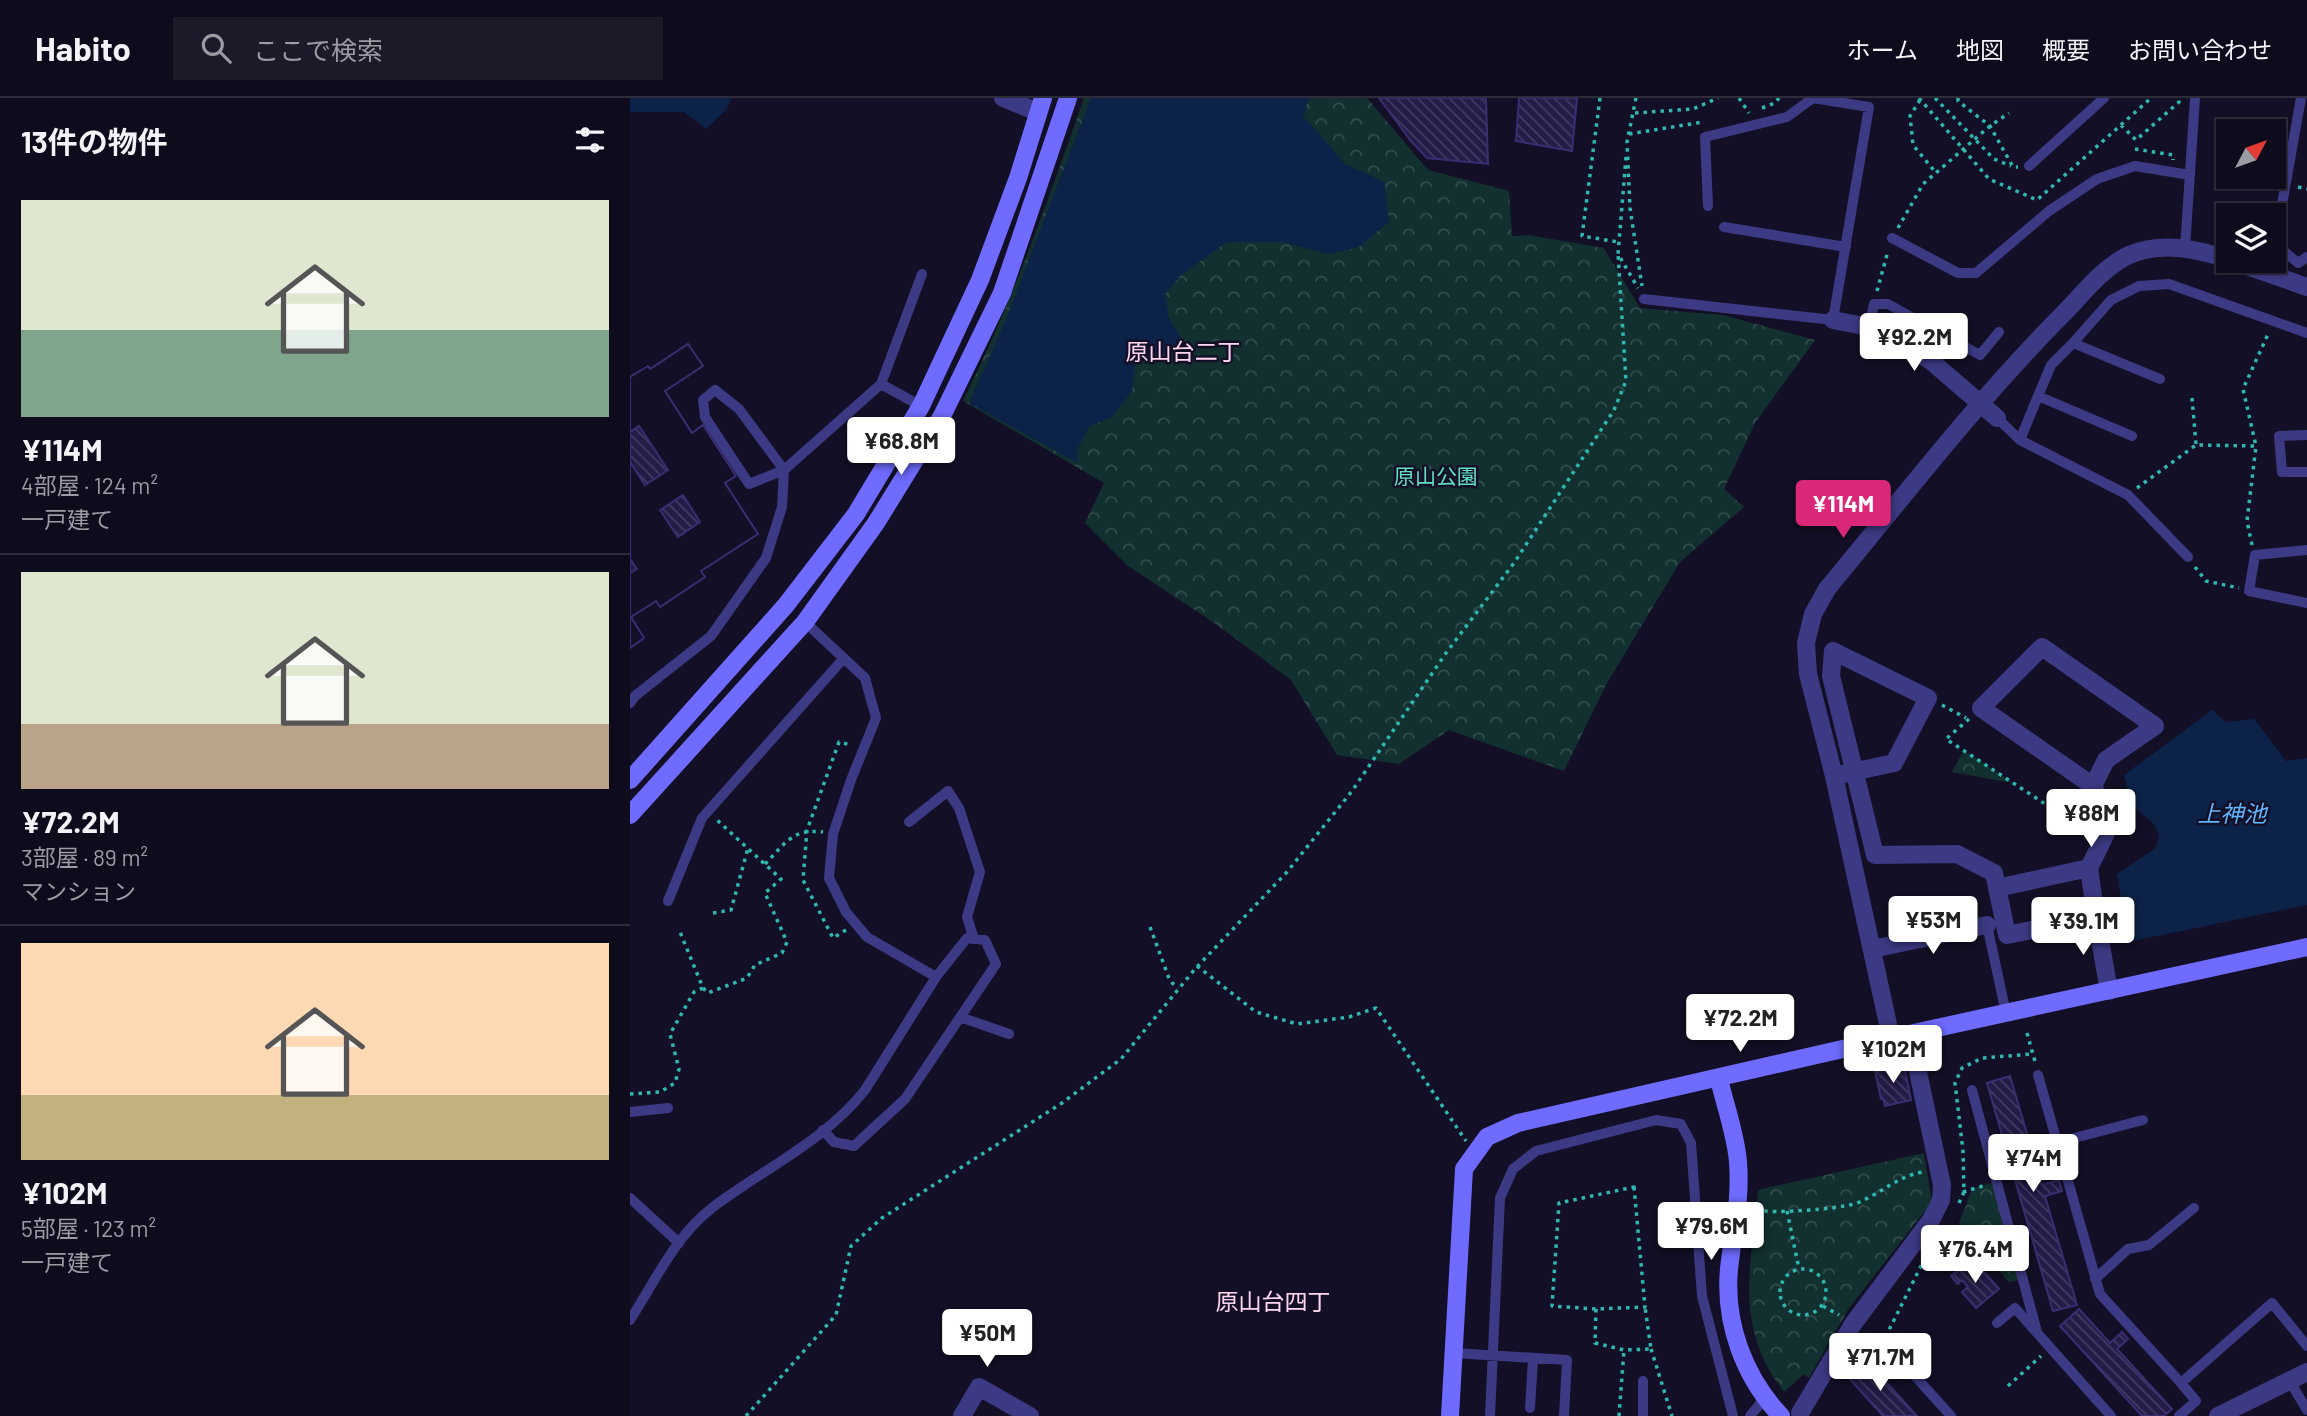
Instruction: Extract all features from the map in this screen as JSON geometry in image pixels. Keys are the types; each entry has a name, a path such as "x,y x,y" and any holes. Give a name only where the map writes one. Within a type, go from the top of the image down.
{"street":[{"path":"630,780 786,605 856,514 921,406 979,280 1018,178 1040,105 1003,98"},
{"path":"630,815 805,622 876,523 942,415 1002,293 1068,98"},
{"path":"1891,1038 1834,776 1808,674 1806,643 1812,614 1827,589 1979,403 2104,272 2129,255 2165,247 2185,248 2216,256"},
{"path":"2267,273 2307,287"},
{"path":"1833,320 1879,328 1931,360 1997,418"},
{"path":"2093,786 2106,760 2155,726 2042,647 1975,714 2093,786 2111,824 2089,868 2109,990"},
{"path":"1834,776 1853,772 1894,763 1928,698 1833,651 1831,676 1853,772 1875,855 1957,854 1994,873 2007,935 2096,917"},
{"path":"1997,888 2089,868"},
{"path":"1872,949 1987,925"},
{"path":"1450,1416 1464,1169 1488,1137 1518,1123 2307,947"},
{"path":"1800,1413 1853,1324 1931,1220 1949,1206 1942,1185 1914,1053"},
{"path":"1719,1079 1738,1160 1738,1217 1729,1271 1732,1324 1741,1356 1765,1398 1781,1416"},
{"path":"2218,1416 2307,1372"},
{"path":"962,1416 979,1387 1030,1416"}],"lane":[{"path":"1644,299 1833,320 1869,107 1813,98 1787,117 1705,137 1709,206"},
{"path":"2029,166 2104,98"},
{"path":"2185,248 2195,98"},
{"path":"2301,98 2275,243 2298,263 2307,257"},
{"path":"1892,238 1958,273 1976,274 2049,211 2097,179 2135,166 2190,174"},
{"path":"1724,226 1846,247"},
{"path":"632,698 711,636 766,558 782,507 784,470 739,409 715,390 703,400 705,417 749,484 784,470 881,384 922,274"},
{"path":"2020,440 2051,365 2111,300 2139,286 2169,284 2307,333"},
{"path":"1869,327 1874,304 1888,304 1980,355 1999,332"},
{"path":"2073,342 2160,379"},
{"path":"881,384 921,406"},
{"path":"2038,396 2132,436"},
{"path":"1997,418 2020,440 2128,495 2188,557"},
{"path":"2307,435 2279,436 2282,472 2307,472"},
{"path":"2307,550 2255,555 2249,591 2307,603"},
{"path":"805,622 865,678 876,718 850,780 833,834 829,878 846,912 867,937 936,977"},
{"path":"668,901 702,818 844,658"},
{"path":"909,822 948,791 959,808 980,872 967,917 974,939"},
{"path":"1987,925 2006,1013"},
{"path":"630,1320 679,1243 710,1209 781,1163 851,1107 865,1090 936,977 967,938 985,940 996,964 905,1099 854,1146 834,1142 823,1130"},
{"path":"960,1017 1009,1034"},
{"path":"2038,1075 2100,1294 2196,1401 2179,1416"},
{"path":"1972,1090 2037,1332"},
{"path":"630,1112 668,1108"},
{"path":"1490,1416 1500,1198 1513,1169 1536,1151 1656,1120 1681,1124 1691,1143 1702,1296 1733,1416"},
{"path":"2059,1143 2143,1120"},
{"path":"630,1198 679,1243"},
{"path":"2095,1279 2128,1249 2149,1245 2194,1208"},
{"path":"2181,1383 2272,1303 2307,1346"},
{"path":"1997,1323 2015,1308 2111,1416"},
{"path":"1453,1353 1567,1360 1564,1416"},
{"path":"1530,1408 1534,1359"},
{"path":"1906,1366 1951,1416"},
{"path":"2289,1380 2307,1410"},
{"path":"1643,1381 1643,1416"},
{"path":"1750,1416 1765,1398"}],"path":[{"path":"1600,98 1582,236 1618,242"},
{"path":"746,1416 836,1315 851,1246 882,1218 1062,1104 1121,1059 1178,988 1287,872 1352,791 1446,653 1514,562 1614,410 1626,381 1618,242 1627,142 1636,98"},
{"path":"1634,111 1693,109 1718,98"},
{"path":"1737,115 1749,113 1739,98"},
{"path":"1762,108 1775,103 1779,98"},
{"path":"1935,98 1994,159 2013,167 2029,166"},
{"path":"1958,98 1975,116 1990,126 2013,167"},
{"path":"2121,125 2136,140 2179,102 2179,98"},
{"path":"1920,99 1909,116 1913,145 1936,173"},
{"path":"1874,304 1892,238 1923,184 1990,126 2010,113"},
{"path":"1629,134 1714,120"},
{"path":"1627,142 1630,208 1644,299"},
{"path":"1618,254 1644,299"},
{"path":"2255,555 2247,522 2256,446 2243,389 2273,323"},
{"path":"2192,398 2196,445"},
{"path":"2128,495 2196,445 2256,446"},
{"path":"2188,557 2206,581 2249,591"},
{"path":"1928,698 1975,714"},
{"path":"1975,714 1946,739 2102,841"},
{"path":"680,932 703,988 708,993 747,978 755,965 782,953 787,942 765,893 781,879 708,811"},
{"path":"765,864 795,833 807,830 833,834"},
{"path":"713,913 732,910 748,848"},
{"path":"1150,927 1170,981 1178,988"},
{"path":"1197,967 1256,1012 1297,1024 1349,1017 1376,1008 1475,1154"},
{"path":"630,1094 660,1093 675,1083 679,1069 670,1034 694,992 703,988"},
{"path":"2028,1033 2038,1075"},
{"path":"1756,1210 1771,1213 1854,1204 1910,1174 1939,1169"},
{"path":"1949,1206 1964,1192 1997,1181"},
{"path":"1645,1307 1596,1309 1552,1306 1559,1203 1634,1187 1651,1349 1672,1416"},
{"path":"1949,1206 1964,1192"},
{"path":"1787,1211 1799,1269"},
{"path":"1906,1366 1884,1340 1927,1253"},
{"path":"1799,1269 1817,1273 1826,1285 1827,1293 1823,1306 1807,1315 1791,1312 1780,1294 1784,1279 1799,1269"},
{"path":"1596,1309 1595,1343 1625,1350 1651,1349"},
{"path":"1619,1416 1625,1350"},
{"path":"2008,1386 2028,1368"}],"green space":[{"name":"原山公園","path":"1084,98 1367,98 1428,170 1509,191 1512,236 1528,235 1604,248 1640,308 1723,315 1815,340 1755,423 1724,489 1744,507 1680,562 1607,683 1564,771 1449,730 1399,764 1337,755 1291,680 1213,622 1128,566 1085,523 1104,483 963,401 1013,289"},
{"path":"1964,750 2013,783 1952,772"},
{"path":"1924,1153 1932,1202 1849,1308 1809,1378 1804,1374 1784,1392 1757,1343 1751,1319 1750,1270 1758,1190"},
{"path":"1997,1181 2023,1279 2009,1282 1985,1255 1966,1250 1943,1271 1931,1261 1957,1229 1972,1189"}],"water":[{"path":"630,98 732,98 726,110 706,129 684,112 630,112"},
{"path":"1091,98 1309,98 1303,116 1345,164 1384,182 1389,222 1359,247 1329,254 1283,242 1227,242 1180,276 1165,294 1169,318 1182,340 1171,354 1153,353 1135,361 1132,391 1112,417 1090,426 1077,449 1078,460 1074,461 969,403 1005,322"},
{"name":"上神池","path":"2212,710 2226,722 2254,719 2286,761 2307,758 2307,905 2128,942 2117,874 2156,848 2159,834 2152,822 2133,807 2124,775"}],"building":[{"path":"1379,98 1486,98 1488,164 1427,158"},
{"path":"1519,98 1577,98 1572,151 1516,141"},
{"path":"688,344 703,366 665,391 692,433 703,425 736,476 725,483 758,534 701,571 705,577 660,607 656,601 631,617 644,638 630,648 630,573 637,569 630,559 630,462 645,485 668,470 639,426 630,432 630,377 648,366 650,369","holes":["683,495 700,522 678,537 660,510"]},
{"path":"688,344 703,366 665,391 692,433 703,425 736,476 725,483 758,534 701,571 705,577 660,607 656,601 631,617 644,638 630,648 630,377 648,366 650,369"},
{"path":"1904,1065 1911,1100 1885,1106 1875,1071"},
{"path":"2010,1076 2042,1185 2059,1180 2062,1191 2045,1196 2077,1305 2053,1311 1987,1083"},
{"path":"1968,1262 1978,1277 1984,1272 1999,1289 1976,1308 1962,1292 1968,1287 1962,1280 1958,1284 1951,1276"},
{"path":"2079,1309 2110,1343 2122,1332 2128,1339 2117,1349 2172,1409 2164,1416 2142,1416 2060,1326"},
{"path":"1867,1361 1917,1416 1883,1416 1849,1378"}],"district":[{"name":"原山台二丁","path":"1183,351"},
{"name":"原山台四丁","path":"1273,1301"}]}
